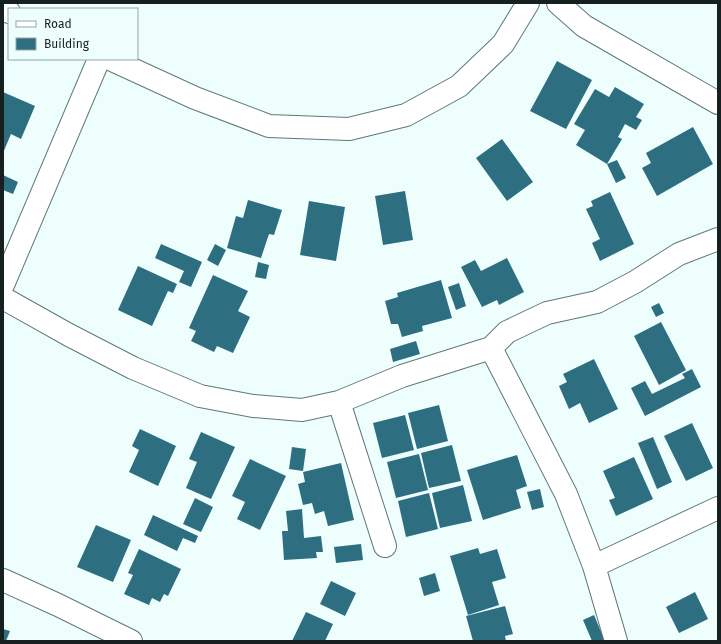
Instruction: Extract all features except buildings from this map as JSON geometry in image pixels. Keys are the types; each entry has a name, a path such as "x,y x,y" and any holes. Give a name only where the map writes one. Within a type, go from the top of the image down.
{"street":[{"path":"112,60 195,98 269,126 349,129 406,115 459,86 503,44 528,3"},
{"path":"558,3 584,26 718,103"},
{"path":"3,285 99,60"},
{"path":"3,298 69,335 126,364 200,396 253,406 302,410 339,402 402,376 491,348 507,332 547,313 597,302 635,282 679,254 718,239"},
{"path":"491,348 566,494 594,566 616,641"},
{"path":"339,402 385,546"},
{"path":"594,566 718,508"},
{"path":"3,580 131,641"}]}
